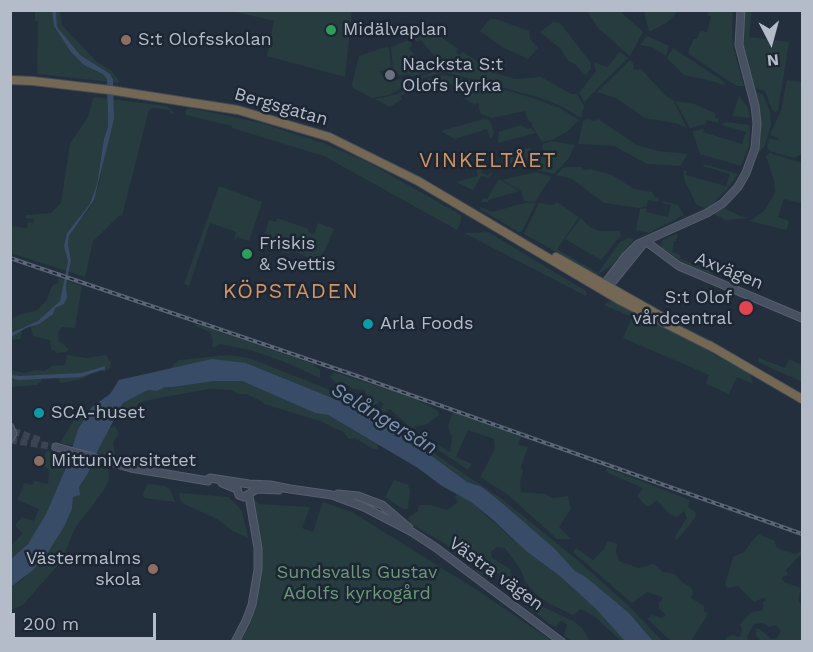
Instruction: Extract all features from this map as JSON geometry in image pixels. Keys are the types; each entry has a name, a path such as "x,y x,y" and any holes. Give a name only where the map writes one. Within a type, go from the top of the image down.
{"highway":[{"name":"Bergsgatan","path":"10,78 191,101 238,110 329,137 396,170 605,287 658,321 712,347"},
{"name":"Bergsgatan","path":"605,287 633,299 802,399"}],"street":[{"path":"605,287 633,249 723,203 738,187 746,173 755,148 757,123 755,106 739,45 741,10"},
{"path":"605,287 647,242"},
{"name":"Axvägen","path":"647,242 679,266 802,318"},
{"path":"618,275 619,288 633,299"},
{"path":"10,439 14,434 11,425"},
{"name":"Västra vägen","path":"56,447 131,468 207,480 229,480 244,491 290,489"},
{"name":"Västra vägen","path":"244,491 249,484 270,484 332,495 363,507 412,532 562,642"},
{"path":"235,642 252,605 258,571 258,548 244,491"}],"green space":[{"path":"644,10 677,11 666,23 649,32"},
{"path":"35,11 60,11 62,25 97,62 112,71 120,83 37,74 38,21 35,21"},
{"path":"232,11 352,11 345,77 267,56 274,21"},
{"path":"587,11 620,11 643,32 630,56 598,28"},
{"path":"709,11 733,11 733,47 744,86 737,86 730,82 689,54 689,49 700,31 707,32 711,17 707,14"},
{"path":"745,11 752,11 749,37 789,42 778,111 772,110 765,91 755,88 763,95 770,111 771,124 765,145 752,162 760,142 760,124 758,104 742,44"},
{"path":"490,19 529,31 530,39 538,48 528,59 502,47 480,31"},
{"path":"553,22 560,23 591,63 591,69 585,75 575,64 568,61 561,49 540,32"},
{"path":"432,31 458,49 456,52 459,55 463,52 494,73 516,79 541,77 571,94 577,94 584,106 581,118 561,106 538,97 448,73 421,40 416,42 414,38"},
{"path":"647,36 669,46 666,56 652,47 640,45"},
{"path":"409,40 413,45 409,48 425,69 430,66 427,72 414,76 406,74 400,76 393,70 391,47"},
{"path":"389,48 391,69 379,71 386,80 402,79 406,84 409,80 431,73 438,64 444,72 415,80 389,95 372,98 353,88 359,56"},
{"path":"673,48 723,81 726,86 684,75 667,58"},
{"path":"620,52 628,58 584,102 579,93 596,71 594,62 607,67"},
{"path":"630,60 634,70 641,69 666,96 673,100 687,128 675,123 645,118 616,98 597,92"},
{"path":"444,75 478,82 536,99 560,108 579,120 569,130 554,139 542,142 525,111 492,118 481,114 479,104 475,105 465,99 467,94 450,84 432,82 420,86 400,96 402,99 390,107 375,99 398,94 416,82"},
{"path":"787,80 802,82 802,154 794,158 767,148 769,139 779,140 770,135 781,110"},
{"path":"739,96 748,107 750,118 732,116"},
{"path":"95,97 167,106 174,112 171,114 169,110 152,108 149,110 122,216 120,215 93,241 85,277 11,253 11,226 27,228 28,222 33,223 34,219 26,218 26,215 51,213 61,203 70,144 88,117","holes":["107,102 114,119 99,184 91,206 69,236 71,260 68,262 64,246 67,233 89,205 97,184 108,127"]},
{"path":"675,101 694,104 715,113 718,123 707,120 705,124 690,128"},
{"path":"190,108 261,123 326,144 369,163 461,215 461,222 457,230 324,156 232,128 232,126 186,115 186,110"},
{"path":"483,119 491,123 494,133 490,138 487,129 455,139 441,131"},
{"path":"589,119 593,121 598,119 637,145 658,151 688,154 680,166 647,164 614,146 578,144 583,121"},
{"path":"725,122 750,125 749,146 741,166 700,154 693,131 704,129 703,132 742,144 746,132 722,125"},
{"path":"521,125 527,129 531,128 535,133 498,143 499,132"},
{"path":"552,141 575,145 569,158 554,174 538,170 537,167 543,144"},
{"path":"529,148 537,153 536,167 532,158 508,164 508,168 500,168 505,166 503,158 500,158 501,155"},
{"path":"770,153 802,163 802,201 800,203 784,199 778,217 789,221 786,230 750,221 765,210 775,192 774,180 766,156"},
{"path":"704,164 738,174 726,191 709,207 704,208 696,204 685,181 683,170 687,171 686,175 726,186 730,174 703,166"},
{"path":"582,167 584,170 590,169 612,175 634,189 652,192 655,197 659,198 658,202 648,200 647,206 639,208 604,203 572,179 556,175 563,168"},
{"path":"482,169 482,173 489,175 491,172 492,174 488,178 481,176 473,190 456,182 478,176 476,170"},
{"path":"536,172 551,177 535,202 524,201 521,191 502,180"},
{"path":"499,179 519,191 488,200 488,202 481,202 483,198 487,199"},
{"path":"219,186 262,202 249,241 237,237 234,241 236,232 210,223 189,286 184,284"},
{"path":"663,201 678,205 684,215 649,233 636,230 640,209 646,208 646,212 668,217 671,205 662,203"},
{"path":"557,202 579,217 557,249 598,273 620,242 628,238 633,241 612,265 597,275 524,234 539,203 553,205"},
{"path":"524,203 536,203 522,231 519,232 480,209 480,207 492,212"},
{"path":"723,207 748,218 726,220 711,213"},
{"path":"277,218 309,229 308,232 314,234 318,223 334,229 325,250 316,261 291,250 289,254 280,251 285,238 276,234 271,248 264,245 261,252 257,251 262,245 269,220 276,222"},
{"path":"581,218 590,227 599,231 619,231 622,236 601,260 565,239"},
{"path":"488,232 586,291 586,296 464,233"},
{"path":"678,233 672,252 680,255 680,258 686,261 714,272 713,275 683,262 662,248 663,240"},
{"path":"59,278 82,286 75,328 62,327 58,332 59,341 69,349 66,352 57,353 51,349 50,340 33,336 30,325 19,329 22,333 20,339 11,340 11,319 40,307 47,300 50,290 58,283"},
{"path":"610,301 748,372 753,384 737,377 729,394 706,384 709,375 623,338 632,317 604,305"},
{"path":"196,324 313,364 320,370 320,378 285,362 250,350 220,344 212,346 213,340 210,332"},
{"path":"67,355 87,358 106,355 111,363 110,368 104,372 99,369 93,371 85,378 72,381 60,383 58,375 41,376 42,381 37,385 11,387 10,370 25,373 35,370 45,371 52,366 65,365"},
{"path":"228,355 249,358 323,387 406,430 445,461 502,499 575,558 629,606 662,641 653,641 629,613 586,577 575,571 555,549 482,487 467,482 417,445 413,446 402,434 347,404 246,363 170,368 179,360"},
{"path":"759,358 785,368 789,359 802,365 802,382 758,362"},
{"path":"334,372 414,398 438,411 439,415 427,424 411,428 390,409 384,413 380,409 384,404 379,400 379,403 373,405 364,390 353,389 347,384 339,386 330,377"},
{"path":"214,381 242,381 315,413 328,415 377,444 378,449 373,449 355,438 349,439 343,432 320,421 264,404 246,394 238,394 232,390 209,389 154,399 128,409 123,417 116,416 123,403 148,390 157,391 165,387"},
{"path":"79,411 87,414 78,429 74,444 60,443"},
{"path":"453,412 521,437 518,445 528,447 521,467 523,471 520,482 521,492 545,494 552,498 568,496 571,509 559,527 571,539 557,539 507,494 480,477 495,449 494,439 468,430 456,457 472,464 468,470 422,439 423,436 428,436 429,439 450,452 452,437 448,426"},
{"path":"115,426 119,434 113,442 115,455 110,457 96,453 109,428"},
{"path":"46,451 70,457 35,535 19,554 11,559 11,546 22,534 15,525 22,517 34,521 39,509 17,500 23,483 33,485 34,481 48,484 49,470 42,464"},
{"path":"92,462 108,467 109,479 104,490 75,528 58,565 23,605 11,610 11,587 21,581 45,557 64,527 72,509 73,497"},
{"path":"607,468 690,500 688,507 696,513 695,518 677,540 674,538 687,518 684,511 677,517 669,514 657,500 650,506 646,506 637,496 643,488 606,472"},
{"path":"394,480 408,485 410,491 408,509 403,509 385,497"},
{"path":"148,484 165,486 170,489 175,502 145,498 142,495"},
{"path":"180,493 229,497 242,511 248,538 233,531 217,519 182,503"},
{"path":"457,494 471,502 526,551 561,577 626,641 621,641 594,616 581,609 573,615 538,596 525,582 521,570 505,548 497,547 491,552 492,558 510,569 512,578 508,579 489,569 481,575 477,572 475,565 458,557 447,545 411,524 408,518 418,511 419,505 430,505 447,510 458,502 455,497"},
{"name":"Sundsvalls Gustav Adolfs kyrkogård","path":"252,500 259,504 310,507 302,528 313,532 323,502 352,512 477,590 552,641 240,642 250,625 262,577 262,548"},
{"path":"758,534 775,541 776,547 780,549 796,554 802,550 802,561 799,556 786,570 788,575 782,577 784,582 801,588 798,600 802,605 802,641 761,641 756,636 756,629 760,629 771,639 776,638 781,632 776,625 769,627 763,623 754,624 747,637 748,641 725,641 732,635 740,637 742,629 740,625 743,621 750,613 763,610 765,597 754,602 738,586 727,588 725,585 733,557 744,552"},
{"path":"608,541 617,544 616,552 619,561 639,568 654,564 663,572 675,574 691,588 693,592 691,598 704,606 704,611 708,614 691,641 671,641 647,619 652,615 661,618 665,616 659,609 662,597 647,592 632,603 573,552 576,548 593,560 604,549"},
{"path":"529,600 575,622 590,641 573,641 567,638 564,635 567,625 564,622 561,621 556,627 553,626 527,607"}],"water":[{"path":"52,11 56,11 57,27 80,55 110,74 113,80 114,119 94,200 69,236 71,260 66,285 67,297 64,304 55,308 53,314 39,324 26,328 11,337 11,333 38,321 60,301 68,262 64,246 67,233 92,198 108,127 107,79 103,74 84,65 71,52 54,26"},
{"path":"212,359 246,363 347,404 402,434 413,446 417,445 467,482 482,487 502,503 555,549 575,571 586,577 629,613 653,641 625,641 596,609 561,577 526,551 492,519 471,502 442,486 418,468 328,415 315,413 242,381 214,381 165,387 157,391 148,390 123,403 79,487 80,495 73,497 72,509 64,527 45,557 33,570 11,587 11,559 28,544 46,514 67,465 78,429 92,407 110,394 119,380"},
{"path":"105,366 105,369 81,377 18,380 11,378 11,375 82,373"}],"tunnel":[{"path":"13,431 42,441"},
{"path":"10,440 56,447"}],"railway":[{"path":"10,258 357,376 802,534"}],"place":[{"name":"Midälvaplan","path":"331,30"},
{"name":"S:t Olofsskolan","path":"126,40"},
{"name":"Nacksta S:t Olofs kyrka","path":"390,75"},
{"name":"Friskis & Svettis","path":"247,254"},
{"name":"S:t Olof vårdcentral","path":"746,308"},
{"name":"Arla Foods","path":"368,324"},
{"name":"SCA-huset","path":"39,413"},
{"name":"Mittuniversitetet","path":"39,461"},
{"name":"Västermalms skola","path":"153,569"}],"district":[{"name":"VINKELTÅET","path":"488,161"},
{"name":"KÖPSTADEN","path":"291,292"}],"water label":[{"name":"Selångersån","path":"384,419"}]}
